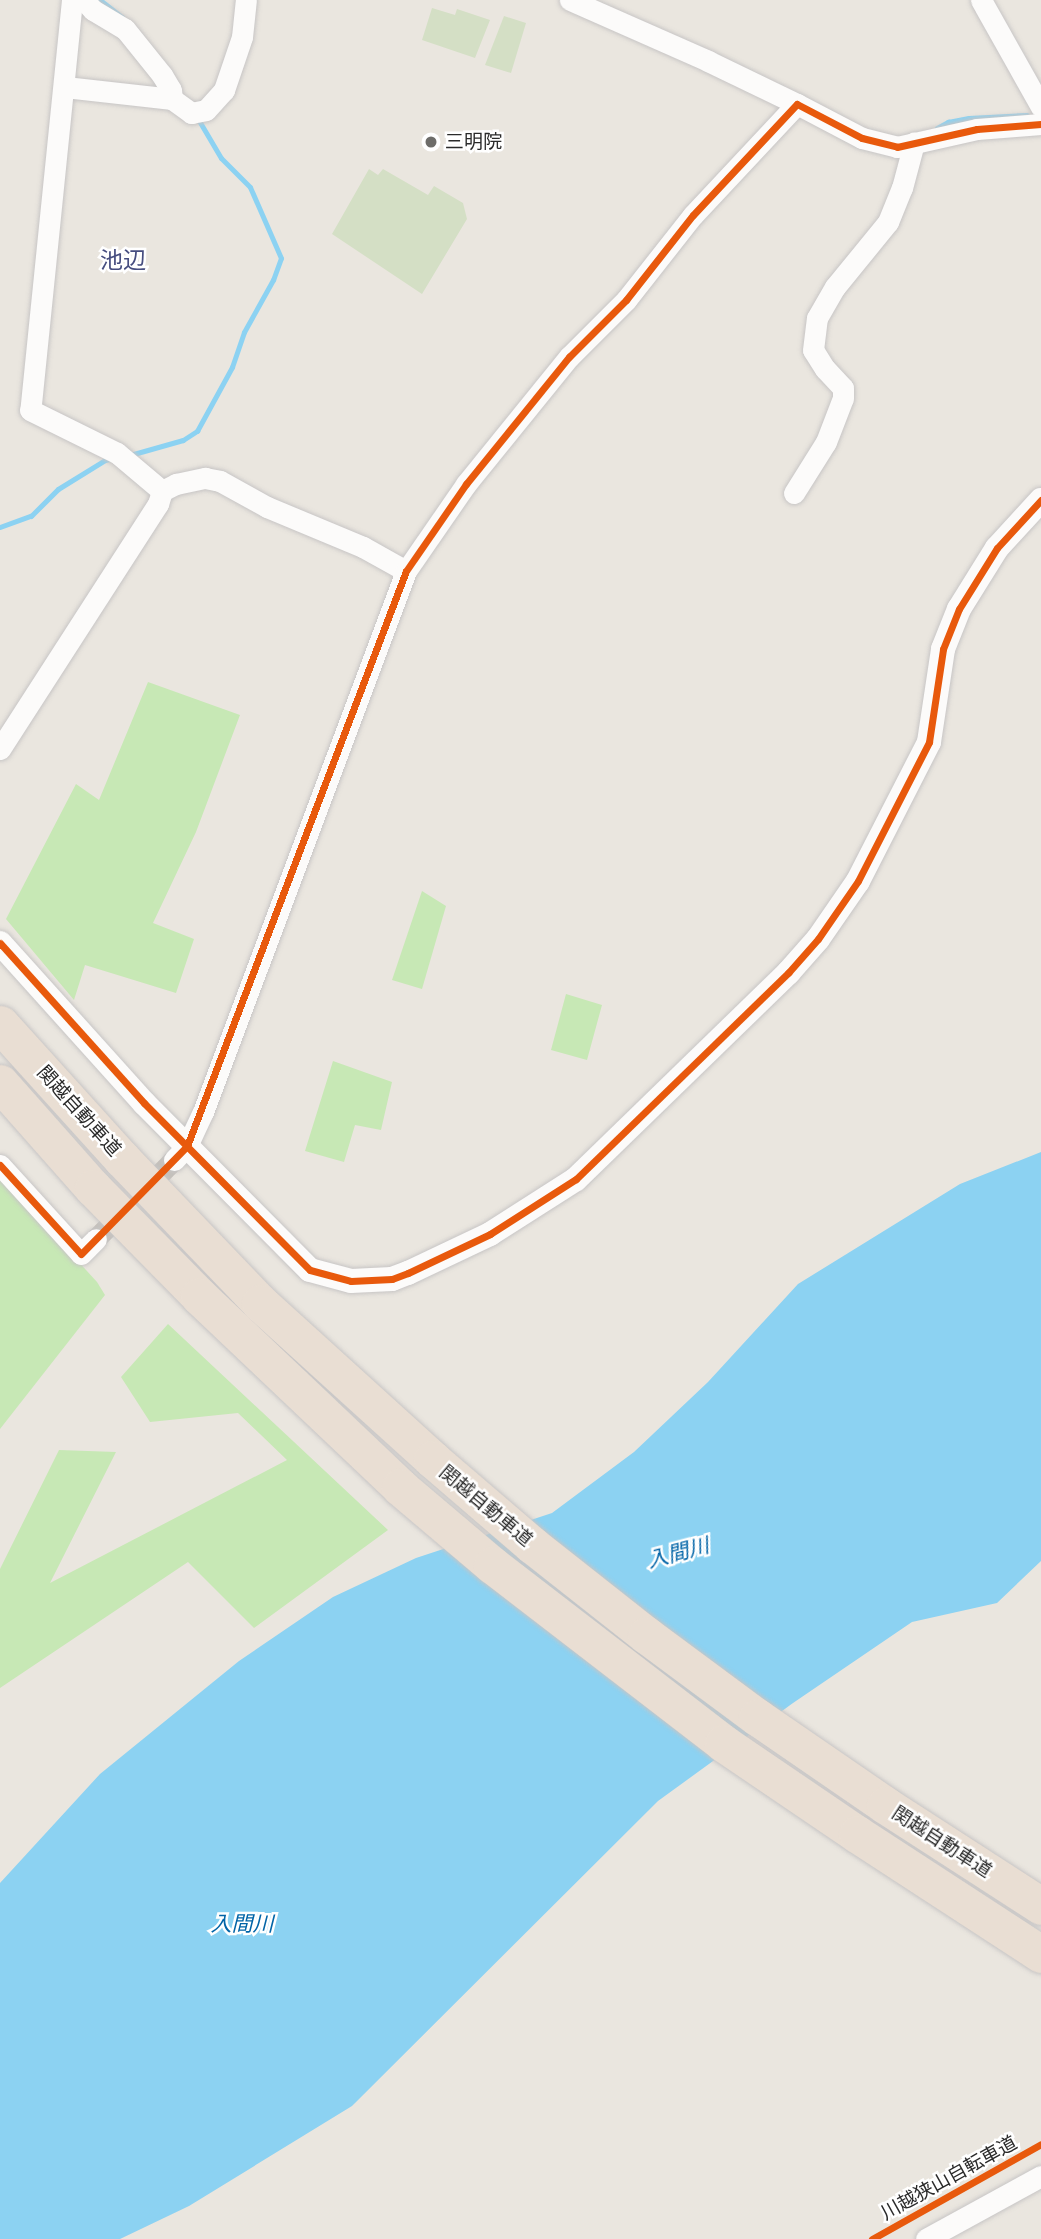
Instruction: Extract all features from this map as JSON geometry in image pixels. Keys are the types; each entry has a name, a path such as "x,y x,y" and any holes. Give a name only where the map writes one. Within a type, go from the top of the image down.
{"highway":[{"name":"関越自動車道","path":"0,1024 122,1159 260,1303 432,1459 532,1545 646,1635 884,1805 1041,1906"},
{"path":"0,1083 93,1188 226,1322 400,1487 612,1660 723,1742 857,1835 1041,1954"}],"street":[{"path":"72,0 30,410 121,457 162,491"},
{"path":"84,0 93,10 114,21 131,35 162,75 171,90 172,99"},
{"path":"65,87 172,99 191,113 206,110 216,101 234,63 246,0"},
{"path":"569,0 708,61 862,138 897,147 1041,112 981,0"},
{"path":"181,1153 406,571 467,484 569,357 626,300 693,215 796,104"},
{"path":"794,493 826,442 843,398 843,388 825,369 813,350 817,318 835,288 888,222 902,188 914,144"},
{"path":"0,749 158,504 162,491 176,484 205,478 220,481 267,507 363,547 406,571"},
{"path":"0,943 181,1153 310,1270 351,1281 392,1279 408,1273 490,1234 554,1196 596,1163 788,973 833,919 888,827 929,742 943,649 950,628 996,548 1041,500"},
{"path":"0,1165 81,1254 96,1239"},
{"path":"926,2239 1041,2176"}],"green space":[{"path":"432,8 455,15 457,9 490,20 475,58 422,40"},
{"path":"504,16 526,23 511,73 485,65"},
{"path":"369,169 378,175 383,169 428,195 434,186 463,203 467,219 422,294 332,234"},
{"path":"148,682 240,715 196,832 153,923 194,939 176,993 85,965 74,1000 6,919 76,784 99,800"},
{"path":"422,891 446,906 422,989 392,980"},
{"path":"566,994 602,1005 587,1060 551,1050"},
{"path":"333,1061 392,1082 381,1130 355,1125 344,1162 305,1151"},
{"path":"0,1176 97,1282 105,1295 0,1429"},
{"path":"168,1324 388,1530 254,1628 188,1562 0,1688 0,1569 59,1450 116,1452 50,1583 287,1460 238,1413 150,1422 121,1377"}],"water":[{"name":"入間川","path":"1041,1152 1041,1561 997,1603 912,1622 793,1703 658,1801 352,2106 189,2206 120,2239 0,2239 0,1883 100,1774 239,1661 333,1597 416,1558 552,1513 634,1452 708,1382 798,1284 960,1184"}],"waterway":[{"path":"100,0 122,17"},
{"path":"937,128 948,122 969,118 1027,115"},
{"path":"130,455 183,440 197,431 232,367 244,332 273,280 281,258 250,187 221,158 198,119"},
{"path":"0,527 31,516 58,489 105,460 114,458"}],"tunnel":[{"path":"96,1239 174,1160"}],"cycle path":[{"path":"0,1165 81,1254 187,1146 406,571 466,484 569,357 626,300 693,215 797,104 862,138 897,147 977,129 1041,124"},
{"path":"0,943 144,1103 310,1270 351,1281 392,1279 408,1273 490,1234 576,1179 788,973 818,939 858,881 929,742 943,649 959,609 997,548 1041,500"},
{"name":"川越狭山自転車道","path":"872,2239 1041,2144"}],"place":[{"name":"三明院","path":"431,142"}],"district":[{"name":"池辺","path":"123,260"}]}
